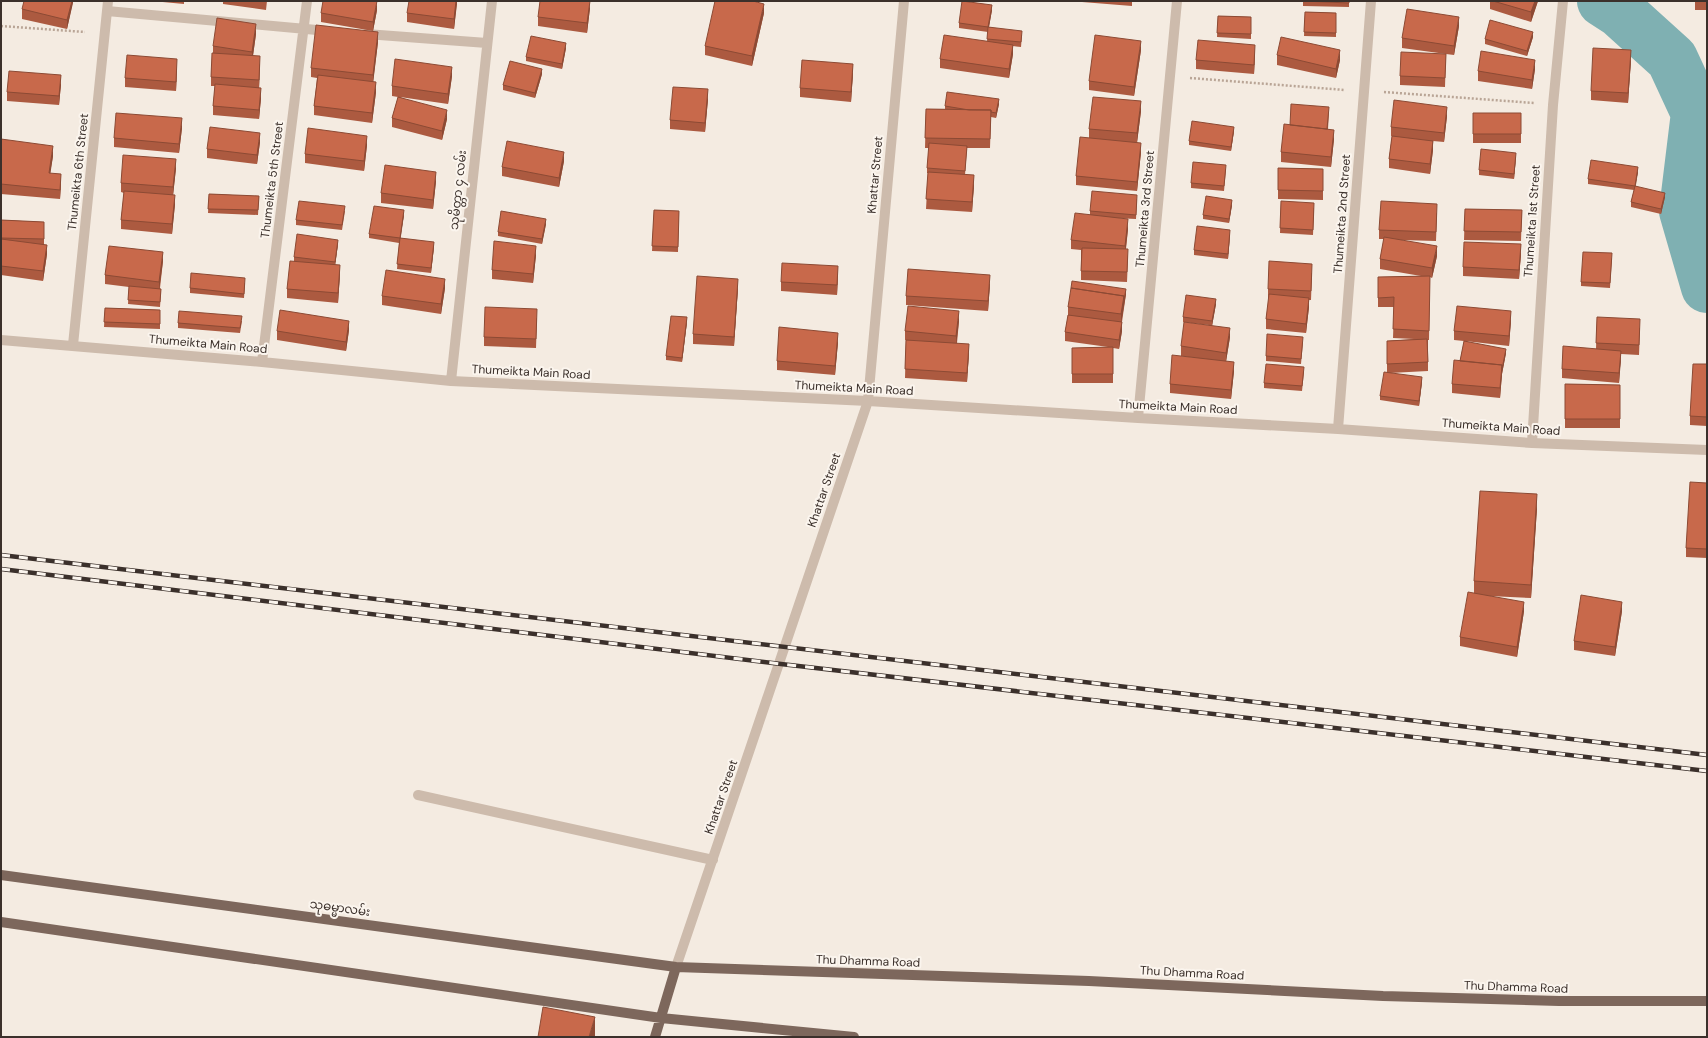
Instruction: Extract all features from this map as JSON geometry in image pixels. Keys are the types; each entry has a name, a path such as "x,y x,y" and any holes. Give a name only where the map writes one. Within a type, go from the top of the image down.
{"main road":[{"name":"သုဓမ္မာလမ်း","path":"1,875 676,967"},
{"path":"1,922 662,1018 854,1037"},
{"name":"Thu Dhamma Road","path":"676,967 1089,981 1383,996 1559,1002 1707,1001"},
{"path":"655,1037 662,1018 676,967"}],"street":[{"name":"Thumeikta 5th Street","path":"262,362 307,1"},
{"name":"သုမိတ္တာ ၄ လမ်း","path":"451,381 492,1"},
{"name":"Khattar Street","path":"676,967 868,401 904,1"},
{"name":"Thumeikta 3rd Street","path":"1138,418 1177,1"},
{"name":"Thumeikta 2nd Street","path":"1338,429 1371,1"},
{"name":"Thumeikta 1st Street","path":"1532,443 1553,105 1563,1"},
{"path":"107,6 304,29 336,31"},
{"name":"Thumeikta 6th Street","path":"73,345 107,6"},
{"path":"352,32 487,43"},
{"name":"Thumeikta Main Road","path":"1,340 262,362 451,381 868,401 1338,429 1532,443 1707,450"},
{"path":"418,795 713,860"}],"path":[{"path":"1,26 105,33"}],"building":[{"path":"24,1 72,1 67,20 22,9"},
{"path":"323,1 377,1 373,22 321,13"},
{"path":"409,1 456,1 454,19 407,13"},
{"path":"540,1 590,1 587,23 538,17"},
{"path":"715,1 753,1 764,4 752,56 705,46"},
{"path":"962,1 992,5 988,27 959,23"},
{"path":"1303,1 1349,1 1349,3"},
{"path":"1493,1 1535,1 1531,12"},
{"path":"1407,9 1459,17 1454,46 1402,38"},
{"path":"1305,12 1336,13 1336,33 1304,32"},
{"path":"1218,16 1251,17 1251,34 1217,33"},
{"path":"217,18 256,24 252,52 213,46"},
{"path":"1490,20 1533,32 1527,51 1485,39"},
{"path":"316,25 378,32 373,75 311,68"},
{"path":"988,27 1022,31 1021,42 987,39"},
{"path":"944,35 1013,45 1009,69 940,59"},
{"path":"1095,35 1141,41 1134,87 1089,81"},
{"path":"531,36 566,43 562,64 526,57"},
{"path":"1281,37 1340,50 1336,69 1277,55"},
{"path":"1198,40 1255,45 1254,65 1196,60"},
{"path":"1593,48 1631,50 1628,93 1591,91"},
{"path":"1481,51 1535,60 1532,80 1478,71"},
{"path":"1401,52 1446,54 1445,78 1400,76"},
{"path":"212,53 260,56 259,80 211,77"},
{"path":"127,55 177,59 176,82 125,78"},
{"path":"395,59 452,67 448,94 392,86"},
{"path":"802,60 853,64 851,92 800,88"},
{"path":"510,61 542,69 535,93 503,85"},
{"path":"9,71 61,75 59,96 7,92"},
{"path":"318,75 376,82 372,113 314,106"},
{"path":"215,84 261,88 259,110 213,106"},
{"path":"673,87 708,89 705,123 670,120"},
{"path":"947,92 999,99 996,113 991,112 991,110 969,110 945,106"},
{"path":"398,97 447,110 442,131 392,118"},
{"path":"1093,97 1141,101 1137,133 1089,129"},
{"path":"1394,100 1447,107 1444,133 1391,127"},
{"path":"1291,104 1329,107 1327,129 1290,125"},
{"path":"926,109 991,110 990,139 925,138"},
{"path":"116,113 182,118 179,144 114,138"},
{"path":"1473,113 1521,113 1521,134 1473,134"},
{"path":"1192,121 1234,127 1231,147 1189,141"},
{"path":"1284,124 1334,130 1331,157 1281,152"},
{"path":"210,127 260,133 257,155 207,149"},
{"path":"308,128 367,136 364,161 305,154"},
{"path":"1392,136 1433,141 1430,164 1389,159"},
{"path":"1080,137 1141,143 1137,182 1076,176"},
{"path":"1,139 53,146 49,173 61,174 60,190 1,184"},
{"path":"507,141 564,152 559,178 502,167"},
{"path":"929,143 967,146 965,171 927,168"},
{"path":"1481,149 1516,153 1514,174 1479,170"},
{"path":"123,155 176,159 173,187 121,183"},
{"path":"1591,160 1638,167 1635,186 1588,179"},
{"path":"1193,162 1226,165 1224,186 1191,183"},
{"path":"385,165 436,172 433,200 381,193"},
{"path":"1278,168 1323,169 1323,191 1278,190"},
{"path":"928,172 974,175 972,202 926,199"},
{"path":"1635,186 1665,193 1661,209 1631,202"},
{"path":"124,191 175,195 172,224 121,220"},
{"path":"1092,191 1137,195 1136,215 1090,211"},
{"path":"209,194 259,196 258,210 208,209"},
{"path":"1206,196 1232,200 1229,219 1203,215"},
{"path":"299,201 345,206 342,225 296,220"},
{"path":"1281,201 1314,203 1313,230 1280,228"},
{"path":"1381,201 1437,204 1436,232 1379,230"},
{"path":"374,206 404,210 400,238 369,234"},
{"path":"1465,209 1522,210 1521,232 1464,231"},
{"path":"654,210 679,211 678,247 652,246"},
{"path":"501,211 546,219 542,239 498,232"},
{"path":"1075,213 1128,219 1125,246 1071,240"},
{"path":"1,220 44,222 44,239 1,238"},
{"path":"1197,226 1230,230 1228,254 1194,250"},
{"path":"297,234 338,240 335,262 294,257"},
{"path":"1384,237 1437,246 1432,268 1380,259"},
{"path":"400,238 434,242 431,268 397,264"},
{"path":"1,239 47,245 43,271 1,266"},
{"path":"494,241 536,246 533,274 492,270"},
{"path":"1464,242 1521,244 1519,270 1463,267"},
{"path":"109,246 163,252 159,282 105,275"},
{"path":"1082,248 1128,249 1127,272 1081,271"},
{"path":"1583,252 1612,253 1610,283 1581,282"},
{"path":"290,261 340,265 338,293 287,289"},
{"path":"1269,261 1312,264 1311,291 1268,289"},
{"path":"782,263 838,266 837,285 781,282"},
{"path":"908,269 990,275 988,301 906,296"},
{"path":"386,270 445,279 441,304 382,296"},
{"path":"191,273 245,278 244,294 190,288"},
{"path":"697,276 738,279 734,337 693,334"},
{"path":"1430,276 1429,331 1393,329 1394,297 1378,298 1378,277"},
{"path":"1072,281 1126,289 1124,300 1124,296 1071,288"},
{"path":"129,286 161,289 160,302 128,300"},
{"path":"1071,288 1124,296 1121,314 1068,307"},
{"path":"1269,294 1309,298 1306,324 1266,319"},
{"path":"1186,295 1216,299 1212,321 1183,317"},
{"path":"908,306 959,311 956,336 905,331"},
{"path":"1457,306 1511,311 1509,336 1454,331"},
{"path":"485,307 537,309 536,339 484,337"},
{"path":"105,308 160,310 160,324 104,322"},
{"path":"280,310 349,321 346,342 277,331"},
{"path":"179,311 242,316 240,328 178,323"},
{"path":"1068,315 1122,322 1119,340 1065,332"},
{"path":"671,316 687,317 682,358 666,356"},
{"path":"1597,317 1640,319 1639,345 1596,343"},
{"path":"1184,322 1230,328 1226,353 1181,346"},
{"path":"779,327 838,333 835,366 777,361"},
{"path":"1267,334 1303,337 1301,359 1266,356"},
{"path":"1427,339 1428,362 1387,364 1387,341"},
{"path":"906,340 969,344 967,373 905,369"},
{"path":"1464,341 1506,349 1502,369 1502,365 1460,361"},
{"path":"1563,346 1621,351 1619,373 1562,369"},
{"path":"1113,347 1113,374 1072,374 1072,348"},
{"path":"1172,355 1234,362 1231,390 1170,384"},
{"path":"1454,360 1502,365 1500,388 1452,384"},
{"path":"1266,364 1304,367 1302,386 1264,383"},
{"path":"1693,364 1707,364 1707,417 1690,416"},
{"path":"1384,372 1422,377 1419,401 1380,396"},
{"path":"1565,384 1620,385 1620,419 1565,419"},
{"path":"1690,482 1707,483 1707,549 1686,548"},
{"path":"1480,491 1537,494 1531,585 1474,581"},
{"path":"1468,592 1524,602 1517,647 1460,637"},
{"path":"1581,595 1622,602 1615,647 1574,641"},
{"path":"543,1007 595,1017 589,1037 538,1037"}],"waterway":[{"path":"1603,1 1620,12 1672,59 1697,113 1685,211 1707,287"}],"railway":[{"path":"1,555 1707,755"},
{"path":"1,569 781,664 1707,771"}]}
